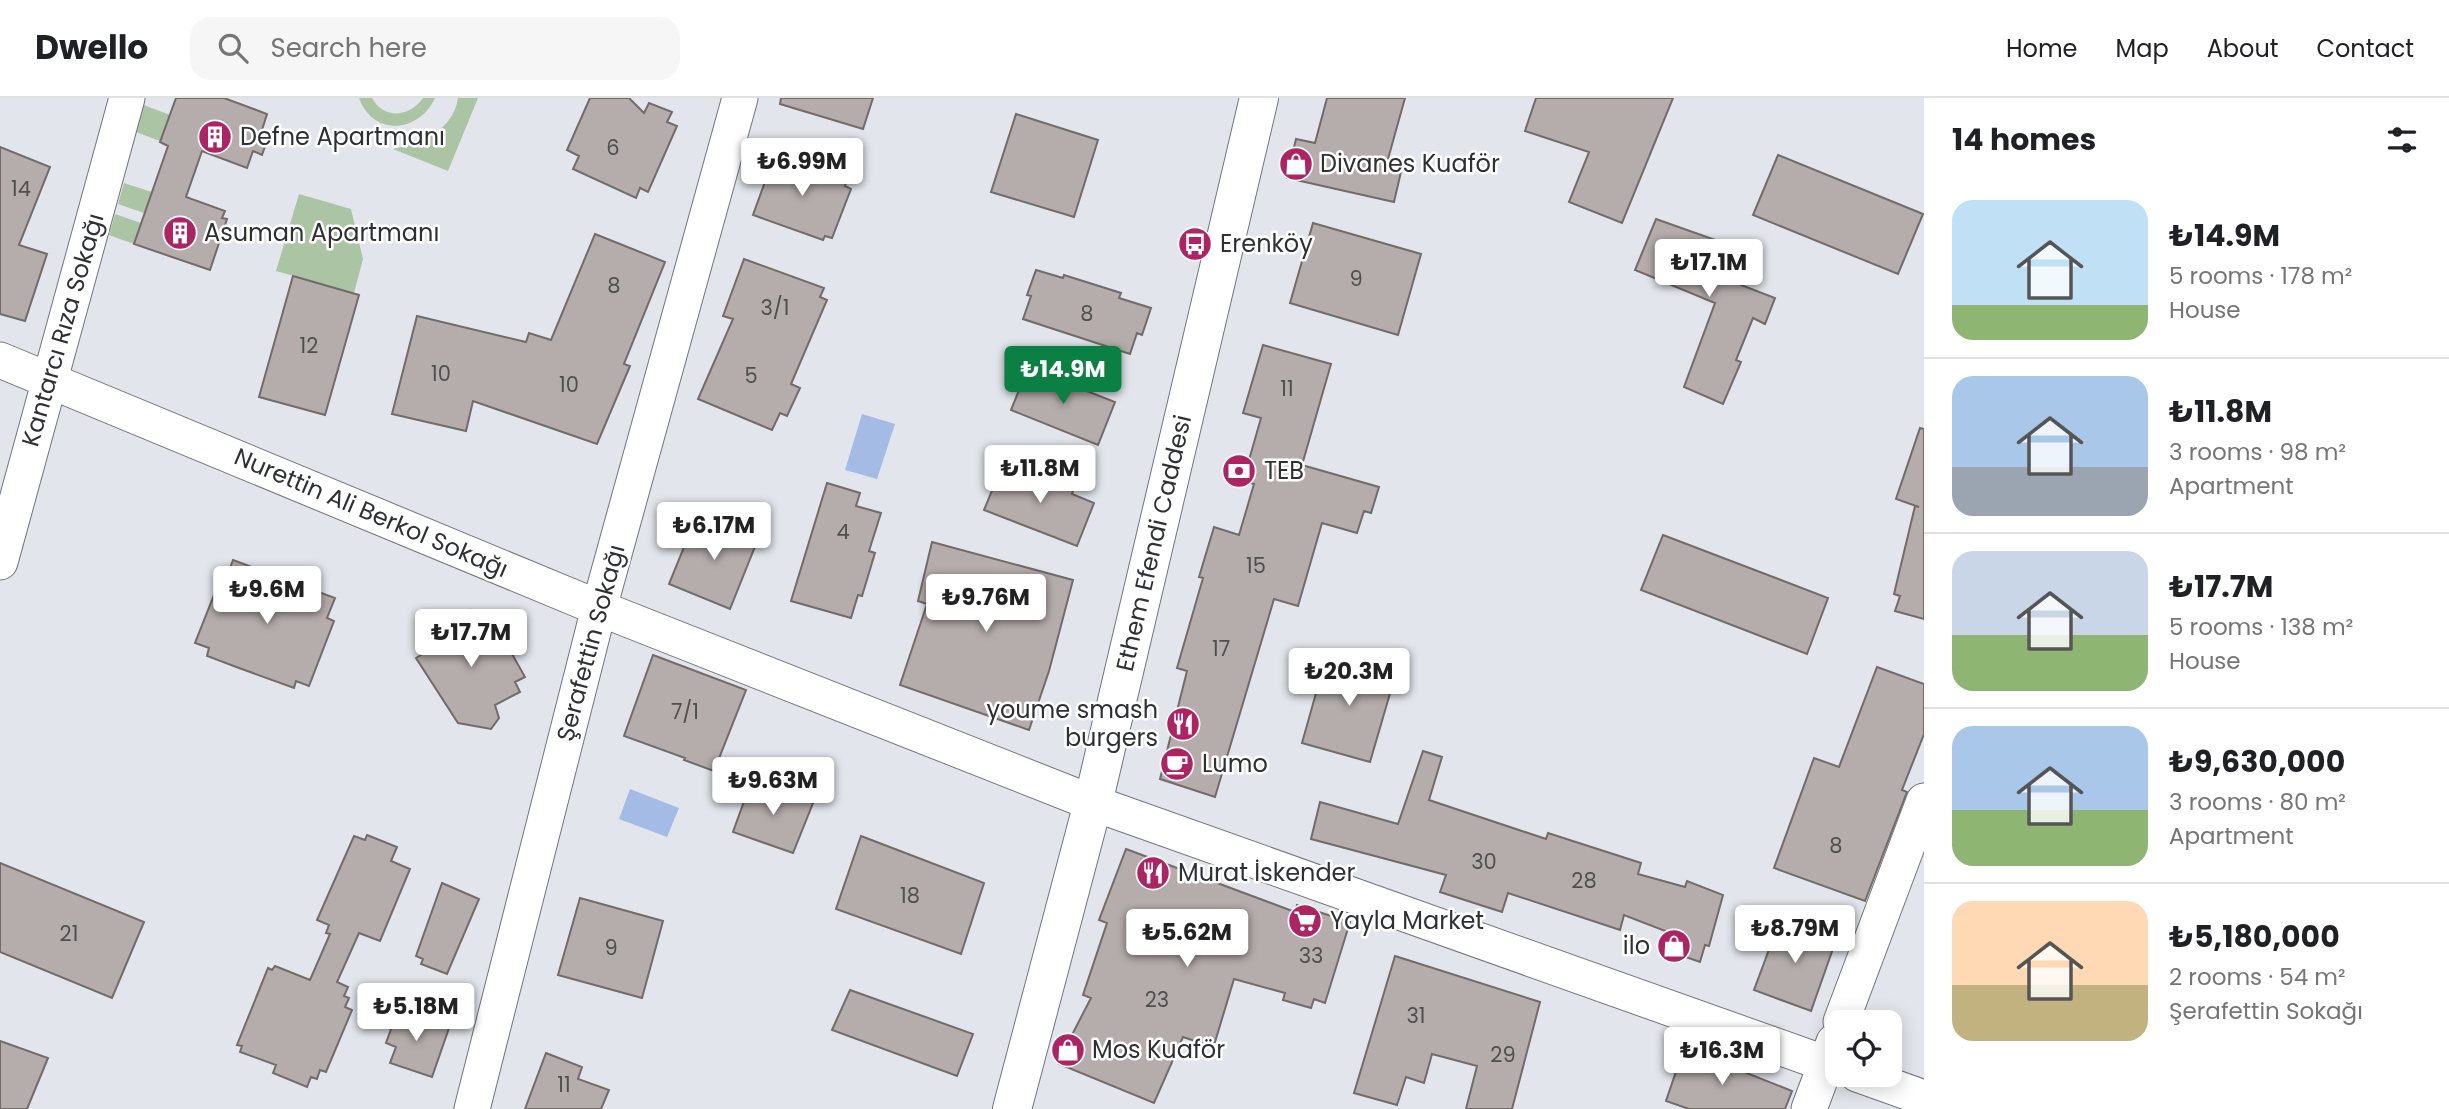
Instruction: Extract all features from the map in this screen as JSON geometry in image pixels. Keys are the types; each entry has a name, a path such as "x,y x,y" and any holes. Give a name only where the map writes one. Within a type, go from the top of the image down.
{"main road":[{"name":"Ethem Efendi Caddesi","path":"1012,1109 1093,803 1259,98"}],"street":[{"name":"Kantarcı Rıza Sokağı","path":"0,562 127,98"},
{"name":"Şerafettin Sokağı","path":"472,1109 599,608 740,98"},
{"name":"Nurettin Ali Berkol Sokağı","path":"0,360 599,608 1093,803 1825,1054"},
{"path":"1846,1010 1924,801"},
{"path":"1809,1109 1825,1082"},
{"name":"Nurettin Ali Berkol Sokağı","path":"1900,1087 1924,1098"}],"green space":[{"path":"359,98 372,98 383,110 397,113 411,109 423,98 435,98 428,110 418,118 408,124 396,126 375,119 366,111"},
{"path":"458,98 478,98 448,171 393,149 415,143 443,127 450,119"},
{"path":"144,105 170,115 160,141 136,132"},
{"path":"124,183 152,192 144,213 118,204"},
{"path":"299,194 351,209 363,259 354,293 276,271"},
{"path":"115,214 141,223 134,244 109,235"}],"water":[{"path":"862,414 895,424 877,479 845,470"},
{"path":"630,789 679,808 667,837 619,819"}],"building":[{"path":"176,98 224,98 267,114 262,130 270,132 262,155 253,151 247,168 202,151 186,197 225,211 222,218 227,219 210,270 134,244 168,146 160,142"},
{"path":"590,98 629,98 644,113 649,103 672,112 667,122 677,126 648,192 640,188 636,198 573,169 579,156 567,150"},
{"path":"781,98 873,98 863,129 780,104"},
{"path":"1327,98 1405,98 1388,159 1403,163 1394,202 1287,178 1296,139 1315,143"},
{"path":"1536,98 1673,98 1622,223 1569,202 1589,152 1525,131"},
{"path":"1016,114 1098,140 1074,217 991,192"},
{"path":"0,147 50,167 19,245 47,254 25,321 0,314"},
{"path":"775,154 846,181 845,186 851,189 832,238 825,236 823,240 753,215"},
{"path":"1778,155 1923,214 1898,274 1753,215"},
{"path":"1656,219 1755,254 1741,285 1775,298 1765,324 1753,318 1736,360 1741,362 1723,404 1684,387 1715,303 1635,270"},
{"path":"1313,223 1421,254 1398,335 1290,303"},
{"path":"595,234 665,262 624,364 630,366 597,444 473,401 466,431 392,414 417,316 526,342 529,333 551,340"},
{"path":"744,259 824,288 820,297 827,300 791,384 800,388 787,416 780,413 772,430 698,399 733,319 723,316"},
{"path":"1036,270 1063,278 1064,275 1121,293 1119,298 1151,308 1142,335 1137,333 1130,354 1023,319 1031,296 1027,295"},
{"path":"293,276 359,295 325,415 259,397"},
{"path":"1263,345 1331,364 1302,465 1379,487 1371,513 1364,511 1357,533 1322,523 1298,606 1274,599 1215,797 1160,779 1187,671 1177,668 1203,578 1199,577 1214,527 1239,535 1254,484 1243,481 1261,418 1243,413"},
{"path":"1028,368 1115,402 1098,445 1011,410"},
{"path":"1920,428 1924,429 1924,619 1895,611 1900,596 1894,594 1915,506 1919,507 1896,499"},
{"path":"1003,464 1036,479 1039,474 1074,488 1072,494 1094,503 1077,546 984,510"},
{"path":"827,483 860,493 856,506 881,513 869,551 875,553 862,596 858,595 851,618 791,601"},
{"path":"697,515 758,539 730,609 669,584"},
{"path":"1663,535 1828,598 1807,654 1641,590"},
{"path":"932,542 1073,580 1049,671 1029,730 900,685 927,604 918,601"},
{"path":"233,560 335,598 327,618 334,621 309,686 296,681 294,688 207,656 209,648 195,643 220,580 225,581"},
{"path":"470,610 476,620 489,613 525,677 515,682 520,692 495,705 499,718 491,729 458,723 416,658 428,651 422,641"},
{"path":"1327,654 1396,673 1370,762 1302,743"},
{"path":"653,655 746,690 714,771 624,736"},
{"path":"1877,667 1924,684 1924,734 1902,790 1907,792 1865,901 1774,868 1814,758 1839,767"},
{"path":"1423,751 1442,757 1429,800 1546,839 1548,833 1641,863 1638,874 1685,887 1687,881 1723,895 1709,946 1705,945 1700,962 1663,949 1668,932 1624,915 1620,930 1508,893 1502,912 1440,892 1446,875 1311,839 1320,802 1398,824"},
{"path":"751,782 813,803 793,853 733,832"},
{"path":"367,835 397,847 391,861 410,869 380,941 359,933 337,982 348,987 344,996 349,998 345,1007 352,1010 326,1072 320,1070 317,1079 311,1077 307,1087 273,1073 276,1065 240,1052 242,1046 237,1045 268,968 272,970 275,966 310,980 330,934 326,933 329,925 317,920 354,836 365,840"},
{"path":"861,836 984,883 961,954 836,909"},
{"path":"1126,849 1295,912 1297,905 1350,922 1325,1003 1314,999 1311,1008 1283,1000 1285,993 1234,979 1215,1042 1210,1046 1183,1037 1154,1103 1059,1064 1091,998 1083,995 1107,923 1099,920"},
{"path":"0,863 144,922 112,998 0,952"},
{"path":"442,883 479,899 447,974 421,964 423,959 416,956"},
{"path":"580,898 663,921 642,998 558,975"},
{"path":"1780,920 1836,940 1811,1011 1754,990"},
{"path":"1395,956 1540,1002 1512,1109 1466,1109 1477,1066 1432,1054 1424,1083 1406,1077 1397,1105 1354,1093"},
{"path":"850,990 973,1034 957,1076 832,1030"},
{"path":"398,1010 449,1028 432,1077 390,1063 396,1047 386,1043"},
{"path":"0,1041 48,1058 27,1109 0,1109"},
{"path":"1684,1048 1792,1091 1785,1109 1689,1109 1666,1101"},
{"path":"546,1053 582,1067 578,1079 609,1090 601,1109 525,1109"}],"place":[{"name":"Defne Apartmanı","path":"215,137"},
{"name":"Divanes Kuaför","path":"1296,164"},
{"name":"Asuman Apartmanı","path":"180,233"},
{"name":"Erenköy","path":"1195,244"},
{"name":"TEB","path":"1239,471"},
{"name":"youme smash burgers","path":"1183,724"},
{"name":"Lumo","path":"1177,764"},
{"name":"Murat İskender","path":"1153,873"},
{"name":"Yayla Market","path":"1305,921"},
{"name":"ilo","path":"1674,946"},
{"name":"Mos Kuaför","path":"1068,1050"}]}
